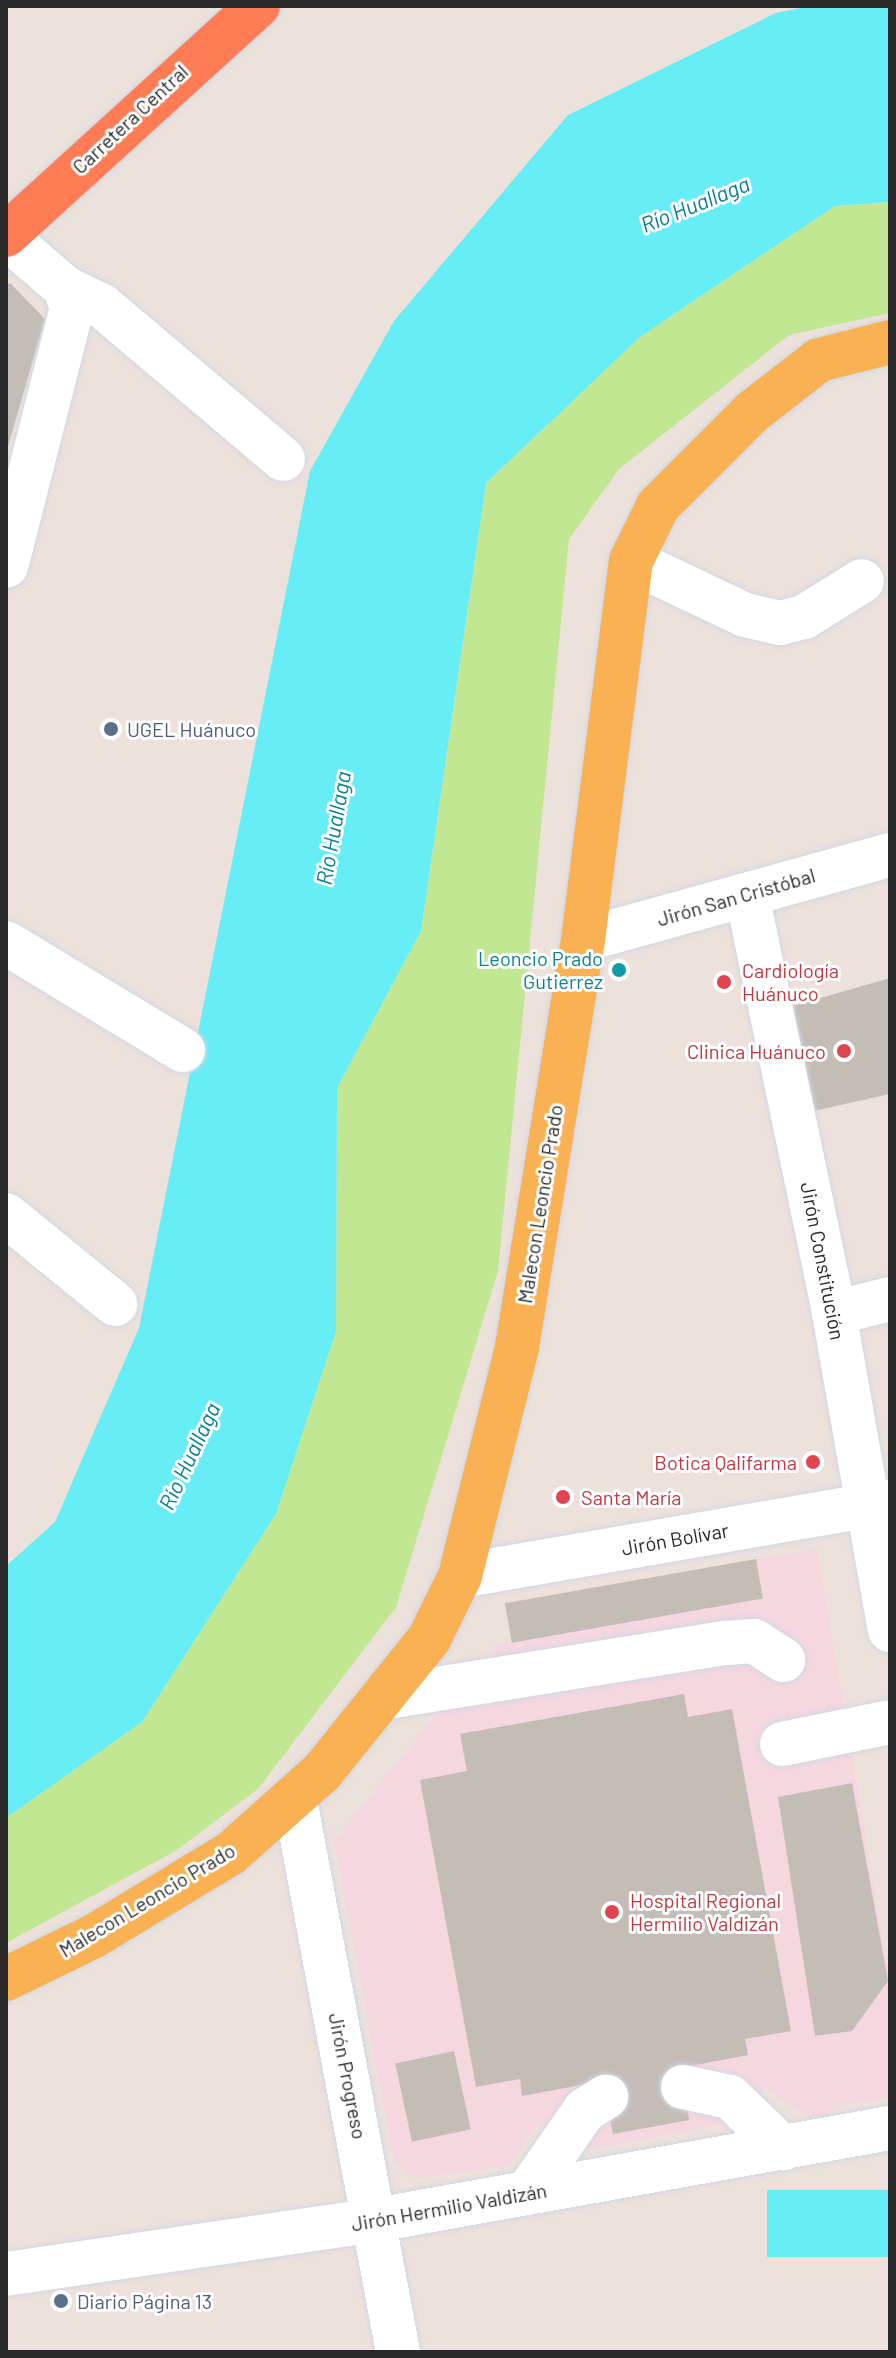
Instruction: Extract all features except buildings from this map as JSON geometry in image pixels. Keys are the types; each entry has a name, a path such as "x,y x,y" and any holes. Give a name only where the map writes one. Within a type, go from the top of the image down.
{"highway":[{"name":"Carretera Central","path":"6,236 258,6"}],"main road":[{"name":"Malecon Leoncio Prado","path":"6,1979 94,1936 231,1853 295,1800 387,1697 429,1639 460,1576 517,1347 583,940 631,561 658,506 752,412 819,360 890,342"}],"street":[{"path":"6,236 65,288 102,306 283,459"},
{"path":"6,566 72,308 65,288"},
{"path":"631,561 745,615 780,623 804,617 862,581"},
{"name":"Jirón San Cristóbal","path":"583,940 890,855"},
{"name":"Jirón Constitución","path":"747,895 834,1313 878,1504 890,1630"},
{"path":"6,943 183,1050"},
{"path":"6,1215 115,1304"},
{"path":"834,1313 890,1299"},
{"name":"Jirón Bolívar","path":"460,1576 878,1504"},
{"path":"387,1697 726,1643 754,1641 783,1660"},
{"path":"782,1744 890,1722"},
{"name":"Jirón Progreso","path":"295,1800 376,2220 398,2352"},
{"path":"683,2087 730,2097 783,2148"},
{"path":"527,2193 585,2110 606,2097"},
{"name":"Jirón Hermilio Valdizán","path":"6,2274 376,2220 890,2128"}],"shaded area":[{"name":"Hospital Regional Hermilio Valdizán","path":"817,1549 890,1983 890,2097 838,2105 826,2115 808,2117 765,2087 734,2122 579,2151 537,2124 509,2166 414,2178 394,2160 334,1841 447,1701 493,1661 491,1647 512,1641 505,1602"}],"green space":[{"path":"890,202 890,313 789,335 619,469 569,539 498,1271 396,1607 258,1789 177,1850 6,1943 6,1818 142,1722 276,1514 336,1331 337,1088 421,931 486,483 640,337 835,206"}],"water":[{"name":"Río Huallaga","path":"811,6 890,6 890,202 835,206 640,337 486,483 421,931 337,1088 336,1331 276,1514 142,1722 6,1818 6,1566 55,1522 139,1328 310,471 394,321 568,115 776,13"},
{"path":"767,2190 890,2190 890,2257 767,2257"}],"tunnel":[{"path":"606,2097 683,2087"}],"place":[{"name":"UGEL Huánuco","path":"111,729"},
{"name":"Leoncio Prado Gutierrez","path":"619,970"},
{"name":"Cardiología Huánuco","path":"724,982"},
{"name":"Clinica Huánuco","path":"844,1051"},
{"name":"Botica Qalifarma","path":"813,1462"},
{"name":"Santa María","path":"563,1497"},
{"name":"Hospital Regional Hermilio Valdizán","path":"612,1912"},
{"name":"Diario Página 13","path":"61,2301"}]}
